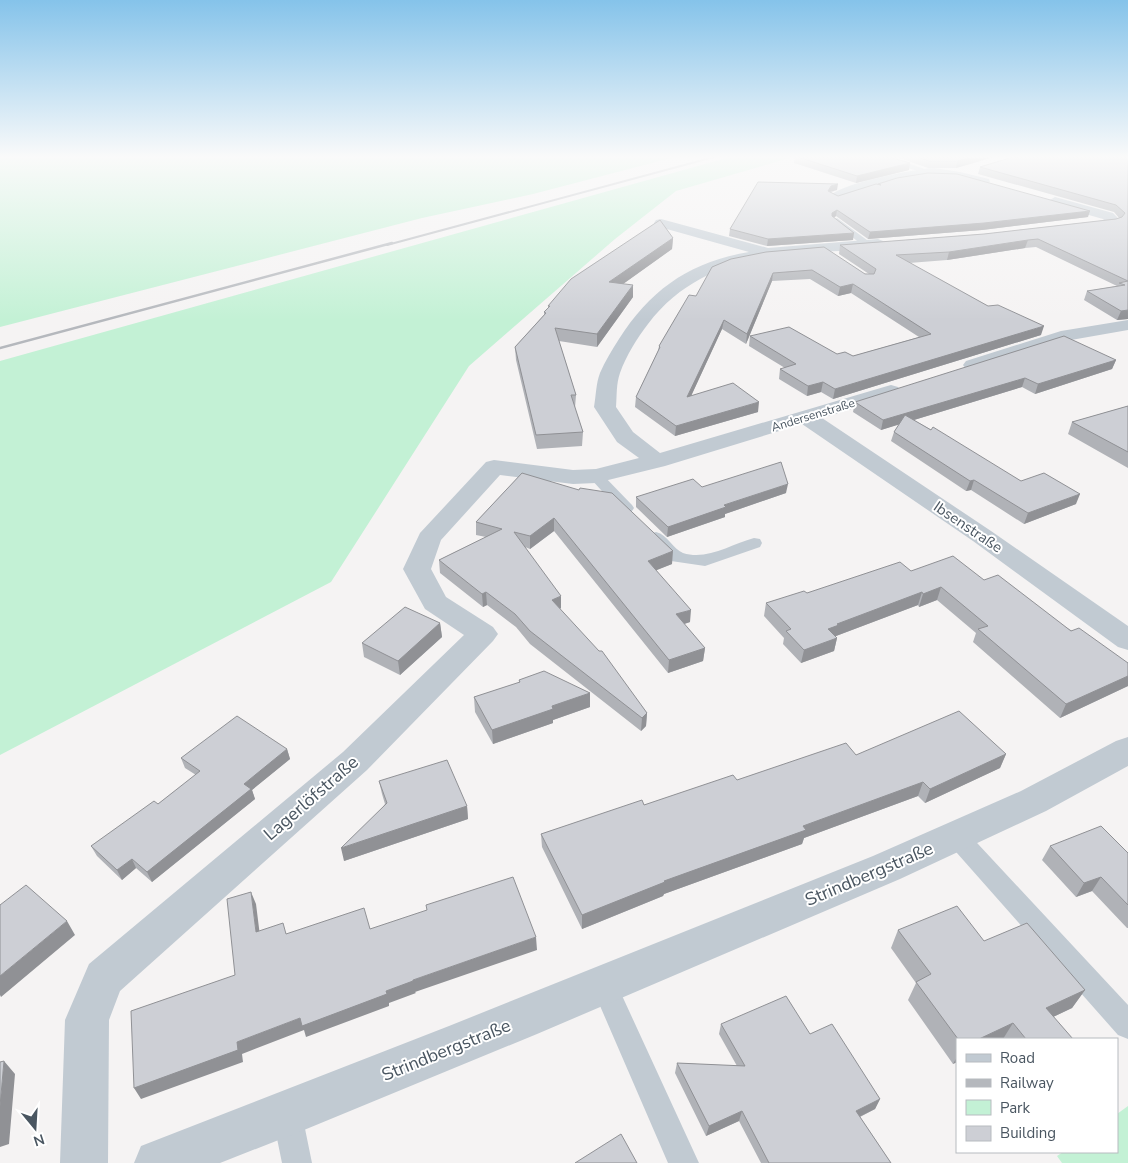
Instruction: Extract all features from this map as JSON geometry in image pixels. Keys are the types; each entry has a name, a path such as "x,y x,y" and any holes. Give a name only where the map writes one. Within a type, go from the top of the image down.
{"street":[{"path":"1094,211 1117,217"},
{"path":"1076,226 1117,217"},
{"path":"662,223 754,248 764,253"},
{"path":"657,461 625,437 605,407 610,373 641,319 662,296 694,273 739,257 764,253 897,243"},
{"path":"952,372 1068,335 1128,325"},
{"name":"Andersenstraße","path":"494,468 573,477 596,476 657,461 907,386"},
{"name":"Ibsenstraße","path":"806,417 982,536 1128,640"},
{"name":"Lagerlöfstraße","path":"84,1163 87,1020 104,978 355,761 483,634 435,603 417,569 429,538 494,468"},
{"name":"Strindbergstraße","path":"158,1163 287,1114 604,985 957,837 1084,776 1128,750"}],"lane":[{"path":"837,221 868,245"},
{"path":"821,248 837,258"},
{"path":"596,476 606,489 677,557 705,561 754,543"},
{"path":"957,837 1128,1025"},
{"path":"604,985 684,1163"},
{"path":"287,1114 297,1163"}],"green space":[{"path":"0,211 453,211 422,218 0,327"},
{"path":"536,211 650,211 615,239 469,366 331,582 0,755 0,361"},
{"path":"1128,1106 1128,1163 1062,1163 1057,1156 1062,1153 1118,1153 1118,1113"}],"building":[{"path":"741,211 835,211 832,213 832,216 854,233 768,239 730,229"},
{"path":"839,211 1088,211 984,223 870,232"},
{"path":"1123,211 1128,211 1128,281 1038,239 949,252 896,255 988,306 998,305 1044,326 835,389 823,382 808,386 780,369 796,364 750,336 789,327 837,354 845,352 853,356 931,334 853,284 840,287 812,270 773,273 747,334 724,320 687,397 733,383 759,402 676,426 636,397 659,346 689,295 696,296 712,267 731,259 766,252 824,247 865,274 874,274 876,269 840,245 984,234 1116,219 1122,217 1125,213"},
{"path":"660,220 673,238 609,282 633,285 597,334 555,328 576,395 571,395 583,432 536,435 515,347 546,313 544,312 550,306 548,306 571,279"},
{"path":"1128,281 1128,310 1121,311 1087,291 1125,285 1119,283"},
{"path":"1064,336 1116,360 1038,384 1025,378 883,420 855,402"},
{"path":"1128,406 1128,452 1072,422"},
{"path":"905,415 931,430 933,427 1021,481 1044,473 1080,494 1028,513 974,480 970,481 894,432"},
{"path":"781,462 788,484 724,505 726,507 668,527 636,497 693,479 702,487"},
{"path":"522,473 579,490 580,488 612,493 673,551 648,561 691,610 676,614 705,648 669,660 554,518 530,536 514,532 561,596 552,600 599,651 602,651 647,713 642,718 530,631 515,614 486,592 482,594 439,560 502,529 476,522"},
{"path":"953,556 984,580 998,575 1071,631 1079,628 1128,663 1128,676 1066,704 978,629 988,626 941,587 923,594 922,592 837,624 839,625 828,629 837,638 804,650 786,631 791,629 766,603 804,591 807,593 900,562 911,571"},
{"path":"405,607 440,623 398,661 362,643"},
{"path":"544,671 590,693 552,706 553,709 492,730 474,697 520,682 519,680"},
{"path":"959,711 1006,754 930,789 923,782 803,826 806,830 664,881 582,915 541,834 642,800 644,805 733,775 737,780 846,743 856,755"},
{"path":"237,716 287,749 244,784 251,789 147,872 132,859 117,870 91,846 154,801 158,804 200,771 181,758"},
{"path":"447,760 467,806 341,848 387,803 379,781"},
{"path":"1101,826 1128,853 1128,905 1101,877 1084,883 1050,846"},
{"path":"513,877 536,937 413,980 386,991 387,994 302,1026 300,1018 237,1042 238,1050 134,1088 131,1011 235,975 227,899 251,892 256,932 283,923 286,934 364,908 370,929 427,910 426,905"},
{"path":"26,885 67,921 0,976 0,905"},
{"path":"957,906 984,941 1027,923 1085,990 1046,1008 1072,1038 1025,1038 1013,1023 981,1038 957,1038 916,982 931,974 898,930"},
{"path":"786,996 810,1034 832,1024 880,1099 856,1111 891,1163 769,1163 742,1111 709,1126 677,1063 745,1066 721,1024"},
{"path":"4,1061 0,1106 0,1062"},
{"path":"621,1134 637,1163 575,1163"}],"railway":[{"path":"387,245 512,211"},
{"path":"0,348 392,243"}]}
